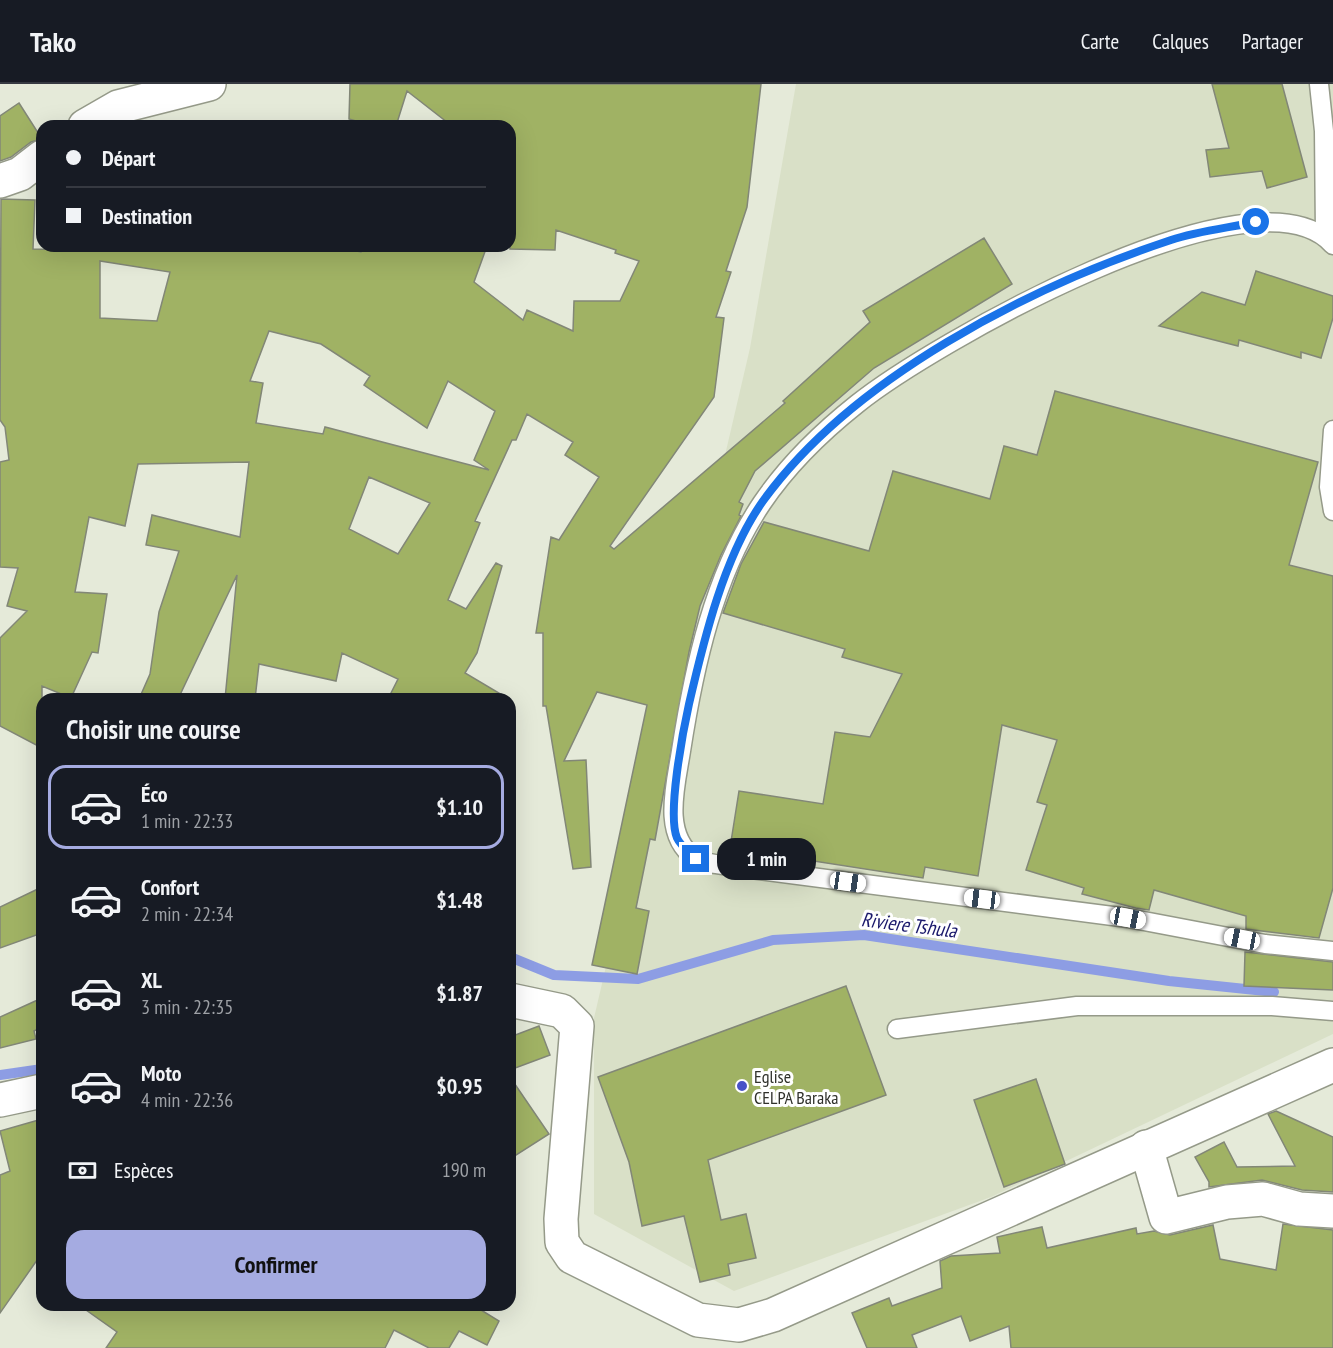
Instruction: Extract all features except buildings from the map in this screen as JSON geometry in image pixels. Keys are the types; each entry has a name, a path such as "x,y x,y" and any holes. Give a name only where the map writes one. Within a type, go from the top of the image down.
{"street":[{"path":"95,120 118,107 208,84"},
{"path":"0,181 20,174 36,162"},
{"path":"516,1001 562,1011 577,1026 561,1219 562,1242 572,1257 698,1320 739,1325 773,1315 1333,1065"},
{"path":"0,1100 36,1092"},
{"path":"1146,1147 1166,1217 1227,1202 1263,1199 1299,1209 1333,1211"}],"lane":[{"path":"1319,84 1324,131 1329,240 1285,222 1256,222 1174,239 1096,268 987,320 913,364 857,404 802,455 762,503 728,568 702,647 687,716 673,800 677,838 696,859 743,868 1128,918 1265,944 1333,951"},
{"path":"1333,430 1329,488 1333,511"},
{"path":"897,1029 1077,1006 1272,1006 1333,1011"}],"shaded area":[{"path":"796,84 1333,84 1333,1034 991,1197 734,1291 594,1214 594,1018 750,348"}],"waterway":[{"name":"Riviere Tshula","path":"516,959 554,975 638,979 773,940 864,935 1169,981 1274,992"},
{"name":"Riviere Tshula","path":"0,1075 36,1070"}],"place":[{"name":"Eglise CELPA Baraka","path":"742,1086"}],"route":[{"path":"696,859 677,838 673,800 687,716 702,647 728,568 762,503 802,455 857,404 913,364 987,320 1096,268 1135,253 1174,239 1256,222"}]}
